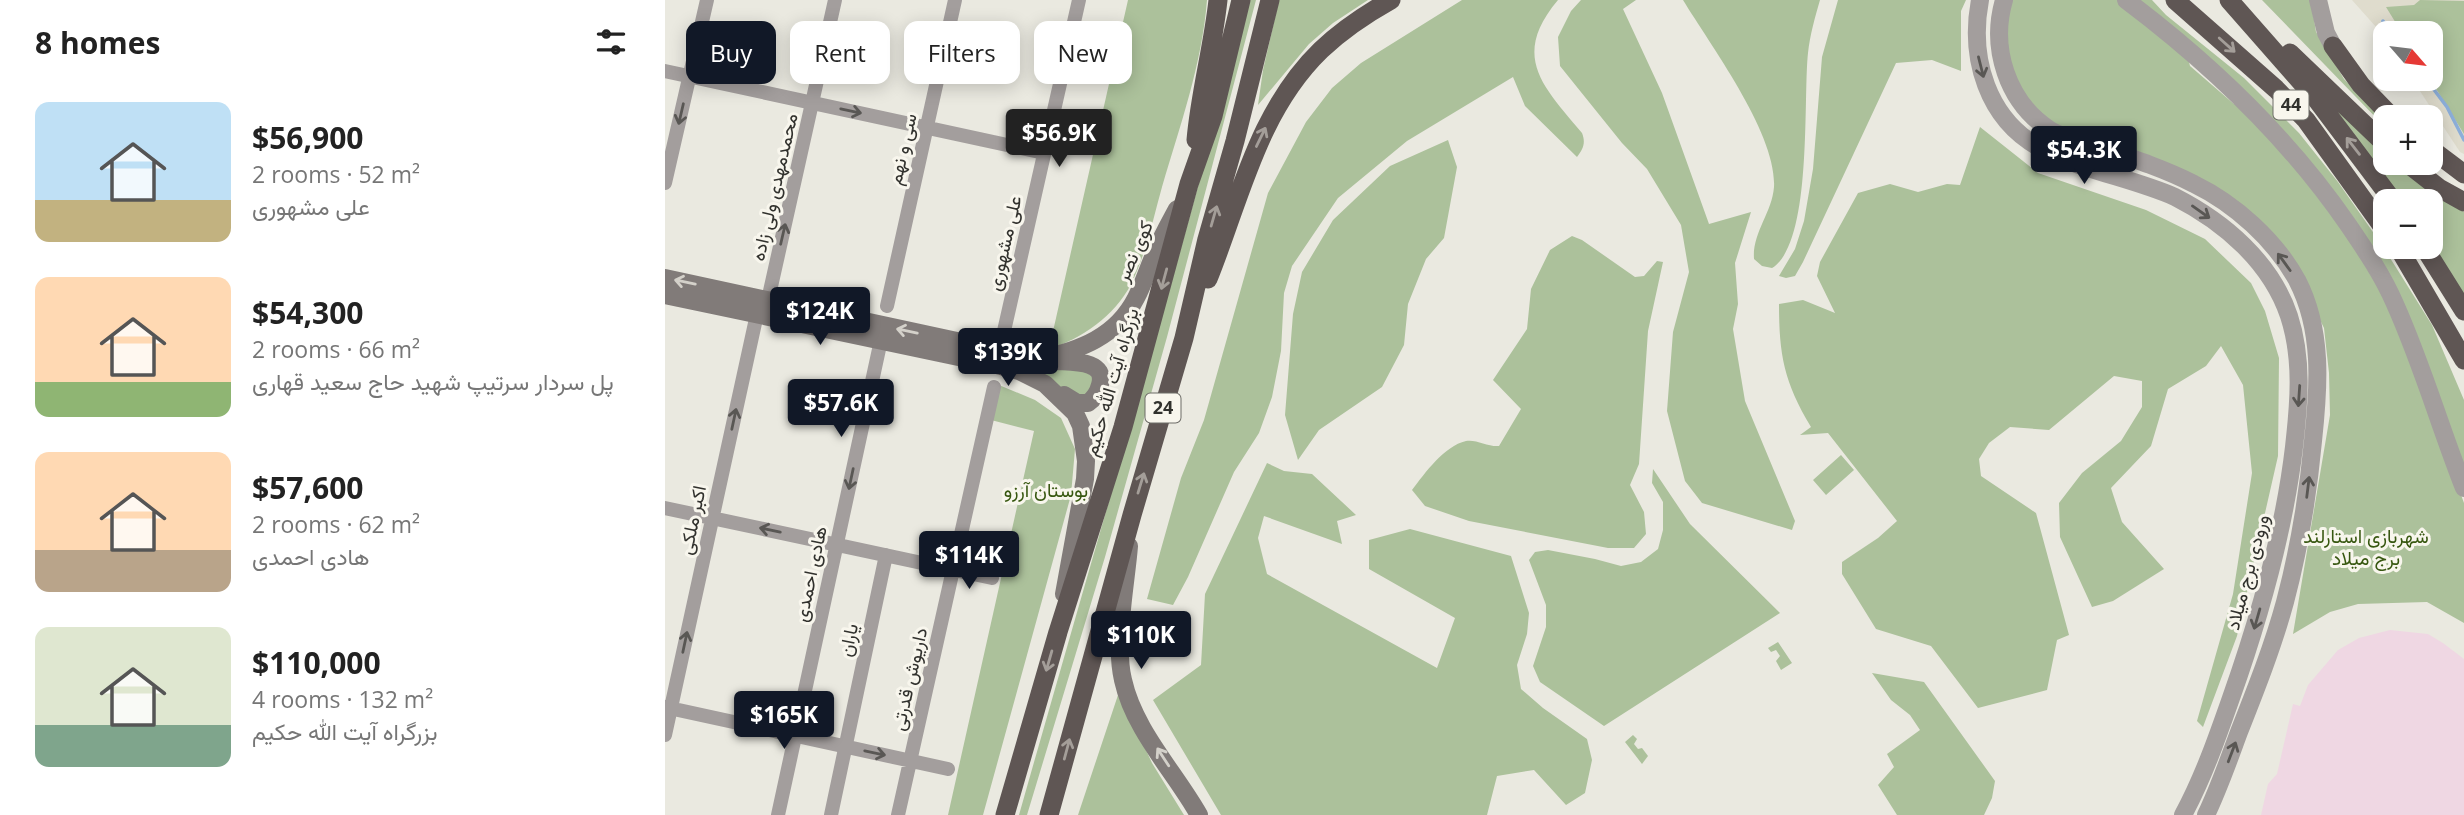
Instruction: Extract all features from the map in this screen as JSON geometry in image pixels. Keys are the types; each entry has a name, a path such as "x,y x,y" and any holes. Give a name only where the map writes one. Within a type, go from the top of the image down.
{"highway":[{"path":"1192,175 1198,109 1209,62 1218,0"},
{"name":"بزرگراه آیت الله حکیم","path":"1005,815 1058,632 1123,427 1192,175 1213,116 1241,0"},
{"name":"24","path":"1049,815 1132,514 1184,338 1207,239 1270,0"},
{"path":"1184,338 1223,241 1256,147 1279,103 1320,51 1338,35 1391,0"},
{"name":"44","path":"2175,0 2276,89 2306,120 2373,213"},
{"path":"2235,6 2373,133"},
{"name":"44","path":"2235,6 2317,100 2384,189"},
{"path":"2333,46 2361,85 2380,105"},
{"path":"2443,158 2464,174"},
{"path":"2422,175 2464,202"},
{"path":"2404,259 2463,361"},
{"path":"2432,259 2464,311"}],"main road":[{"name":"کوی نصر","path":"665,295 762,307 1040,359 1072,352 1093,343 1124,318 1136,298 1192,175"},
{"name":"کوی نصر","path":"665,278 881,340 1019,371 1045,384 1075,413 1081,426 1086,461 1058,632"},
{"path":"1040,359 1093,365 1100,372 1102,380 1093,400 1083,404 1045,384"},
{"path":"1132,514 1122,624 1123,680 1142,726 1199,815"}],"street":[{"path":"702,21 707,0"},
{"name":"محمدمهدی ولی زاده","path":"762,307 835,0"},
{"name":"سی و نهم","path":"887,306 955,0"},
{"name":"علی مشهوری","path":"1004,331 1079,0"},
{"name":"ورودی برج میلاد","path":"1980,0 1975,30 1982,72 1992,97 2017,131 2043,150 2175,197 2227,231 2255,258 2276,286 2293,328 2300,379 2290,487 2282,525 2246,656 2217,736 2187,807"},
{"path":"2004,0 1998,29 2001,56 2010,84 2027,110 2052,131 2184,179 2232,207 2270,244 2297,280 2313,323 2318,360 2317,404 2301,533 2285,602 2207,814 2187,807"},
{"path":"2126,0 2185,47 2247,103 2293,154 2343,218 2373,262 2395,303 2464,488"},
{"path":"2318,0 2326,33 2333,46"},
{"path":"665,71 686,75"},
{"path":"665,183 687,84"},
{"path":"725,84 1044,153"},
{"path":"2175,197 2184,179"},
{"name":"اکبر ملکی","path":"665,735 668,708 762,307"},
{"name":"هادی احمدی","path":"778,815 881,340"},
{"name":"داریوش قدرتی","path":"898,815 995,387"},
{"path":"665,508 992,578"},
{"name":"یاران","path":"831,815 886,555"},
{"path":"668,708 948,769"}],"shaded area":[{"path":"2352,0 2464,0 2464,154 2443,126 2443,105 2429,105 2420,91 2443,91 2443,21 2373,21 2373,24"},
{"path":"2390,630 2428,634 2464,659 2464,815 2261,815 2268,784 2277,774 2293,704 2300,706 2308,685 2338,650 2359,638"}],"green space":[{"path":"1128,0 1207,0 1200,48 1183,118 1149,236 1131,284 1116,306 1096,325 1049,349 1109,84 1132,84 1132,21 1123,21"},
{"path":"1248,0 1256,0 1167,337 1105,557 1027,815 1019,815 1165,306"},
{"path":"1279,0 1368,0 1333,23 1309,44 1258,105 1263,70"},
{"path":"1462,0 1558,0 1536,38 1534,55 1545,86 1582,133 1584,143 1581,151 1577,157 1525,106 1513,77 1407,141 1338,198 1292,266 1284,293 1281,351 1272,397 1259,433 1234,472 1173,605 1147,599 1181,478 1204,420 1268,193 1306,122 1332,88 1361,63"},
{"path":"1581,0 1636,0 1623,9 1662,93 1709,224 1751,212 1735,263 1738,304 1733,329 1745,401 1795,521 1792,530 1702,503 1685,481 1667,411 1673,332 1689,272 1681,225 1647,169 1622,143 1560,66 1558,37 1571,11"},
{"path":"1683,0 1820,0 1808,53 1800,201 1794,230 1785,253 1772,268 1762,266 1754,259 1756,240 1770,206 1774,187 1772,166 1765,142 1725,65"},
{"path":"1838,0 1966,0 1961,11 1961,71 1932,60 1896,63 1803,262 1795,276 1786,278 1779,276 1795,249 1804,221 1813,169 1822,57"},
{"name":"شهربازی استارلند برج میلاد","path":"2010,0 2118,0 2187,54 2190,66 2234,104 2242,105 2264,127 2368,263 2404,340 2464,503 2464,623 2427,602 2358,604 2330,612 2293,634 2330,415 2324,328 2314,308 2255,220 2058,128 2039,110 2021,89 2009,65 2005,39"},
{"path":"2137,0 2152,0 2166,15 2244,78 2299,133 2338,182 2373,232 2373,259 2391,259 2432,325 2464,400 2464,465 2406,317 2303,156"},
{"path":"2262,0 2311,0 2316,32 2344,79 2373,108 2373,115"},
{"path":"2420,0 2464,1 2464,134 2437,91 2443,91 2443,21 2395,21 2386,7 2414,5"},
{"path":"2287,59 2373,144 2373,165"},
{"path":"1980,127 2038,173 2146,210 2205,239 2251,283 2265,311 2279,358 2278,456 2237,636 2203,727 2197,721 2233,594 2252,473 2243,385 2221,346 2206,366 2168,389 2151,446 2111,488 2122,522 2164,569 2113,601 2092,607 2060,537 2059,503 2082,473 2121,441 2142,407 2142,381 2114,376 2049,430 2010,427 1989,443 1979,459 1981,476 2036,513 2069,635 2057,640 2047,690 1978,708 1931,646 1876,629 1842,574 1842,562 1878,538 1897,521 1828,433 1800,435 1811,427 1795,396 1785,368 1780,338 1779,304 1803,300 1835,313 1817,276 1820,262 1858,193 1890,184 1918,192 1947,184 1960,185"},
{"path":"1448,140 1457,167 1444,238 1426,259 1408,304 1404,345 1382,387 1319,430 1298,460 1285,415 1293,314 1302,272 1333,220 1390,166"},
{"path":"2381,175 2410,175 2431,189 2392,189"},
{"path":"2443,198 2464,212 2464,299 2439,259 2443,259"},
{"path":"1572,236 1582,240 1635,277 1644,276 1657,261 1663,262 1648,331 1639,464 1630,485 1644,512 1646,534 1634,548 1608,548 1469,521 1425,506 1412,490 1450,448 1466,441 1499,446 1521,409 1493,380 1527,329 1531,289 1550,250"},
{"path":"1017,363 1046,368 1081,367 1095,379 1088,395 1075,396"},
{"name":"بوستان آرزو","path":"999,385 1035,400 1061,418 1075,449 1071,495 983,815 948,815 1034,431 991,420"},
{"path":"1841,455 1854,470 1826,495 1813,480"},
{"path":"1267,463 1284,471 1312,474 1356,515 1337,521 1342,544 1264,516 1258,538 1267,574 1437,668 1455,618 1369,569 1369,540 1410,529 1511,556 1529,613 1527,634 1517,665 1521,689 1587,739 1592,760 1585,793 1566,805 1534,770 1497,776 1487,815 1221,815 1153,700 1201,665 1205,594"},
{"path":"1653,469 1690,524 1780,613 1604,726 1540,682 1533,666 1546,627 1546,605 1529,560 1535,552 1548,550 1621,566 1641,562 1658,549 1663,530 1663,502 1652,483"},
{"path":"1778,642 1792,663 1781,670 1776,661 1780,656 1776,650 1771,652 1768,648"},
{"path":"1872,673 1924,682 1995,781 1992,798 1984,815 1897,815 1878,785 1894,767 1887,754 1920,730 1910,715 1891,700"},
{"path":"1119,692 1152,763 1184,815 1078,815"},
{"path":"1633,735 1637,739 1634,744 1638,749 1642,748 1648,756 1642,764 1625,742"}],"waterway":[{"path":"2435,91 2447,107 2464,140"}]}
